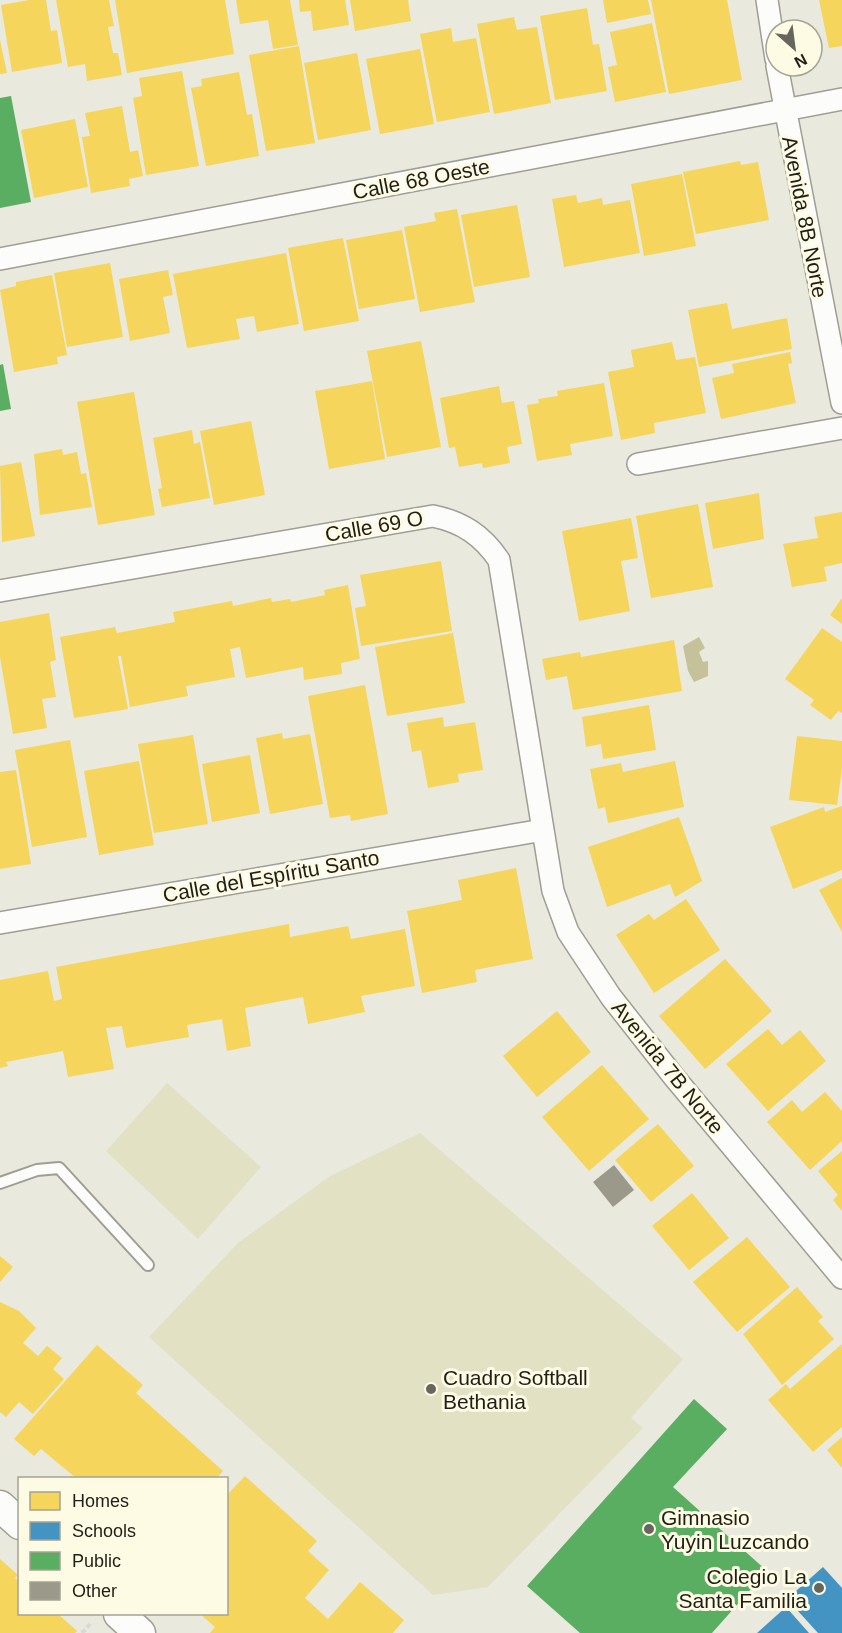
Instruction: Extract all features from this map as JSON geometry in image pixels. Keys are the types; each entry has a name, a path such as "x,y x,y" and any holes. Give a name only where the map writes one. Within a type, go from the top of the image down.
{"street":[{"path":"767,0 770,18"},
{"name":"Avenida 8B Norte","path":"779,78 842,403"},
{"name":"Calle 68 Oeste","path":"0,259 842,99"},
{"path":"638,464 842,428"},
{"name":"Calle 69 O","path":"0,591 432,516 454,520 470,529 488,544 499,560 543,830"},
{"name":"Calle del Espíritu Santo","path":"0,923 543,830"},
{"name":"Avenida 7B Norte","path":"543,830 553,891 568,932 611,997 674,1077 842,1278"},
{"path":"0,1506 18,1522"},
{"path":"119,1615 140,1633"}],"lane":[{"path":"0,1183 37,1170 59,1168 148,1265"}],"path":[{"path":"82,1633 90,1624"}],"shaded area":[{"path":"699,637 705,648 699,652 703,662 708,661 708,676 694,682 688,671 683,646"},
{"path":"167,1083 261,1167 198,1239 106,1151"},
{"name":"Cuadro Softball Bethania","path":"420,1133 683,1359 631,1418 643,1428 488,1587 433,1595 149,1337 238,1243 330,1176"}],"building: Homes":[{"path":"29,0 46,0 51,31 57,30 62,63 12,72 1,5"},
{"path":"56,0 109,0 114,26 108,27 113,53 118,53 122,75 87,81 85,64 68,67"},
{"path":"115,0 225,0 234,54 127,73"},
{"path":"236,0 290,0 298,45 273,49 268,20 240,24"},
{"path":"299,0 345,0 349,25 313,31 311,11 300,12"},
{"path":"350,0 408,0 411,21 355,31"},
{"path":"603,0 648,0 651,14 607,23"},
{"path":"651,0 727,0 742,80 669,94"},
{"path":"819,0 842,0 842,46 829,48"},
{"path":"587,8 593,45 599,44 607,91 555,100 540,16"},
{"path":"514,17 517,30 537,27 551,103 494,114 477,24"},
{"path":"652,23 666,92 615,102 608,67 617,65 610,32"},
{"path":"451,28 453,42 476,38 490,112 437,122 420,34"},
{"path":"0,40 7,73 0,74"},
{"path":"299,46 315,143 266,151 249,55"},
{"path":"420,49 434,124 380,134 366,59"},
{"path":"357,53 371,130 318,140 304,63"},
{"path":"182,71 199,166 146,175 133,98 142,96 139,78"},
{"path":"239,72 247,115 252,114 259,156 206,166 191,88 202,86 201,79"},
{"path":"122,106 130,152 138,150 143,176 129,179 130,186 91,193 82,137 90,136 85,113"},
{"path":"75,119 88,187 34,198 21,130"},
{"path":"740,161 741,165 758,162 769,220 696,234 683,172"},
{"path":"682,174 696,246 644,256 631,184"},
{"path":"576,195 578,203 602,198 603,205 630,200 640,253 564,267 552,199"},
{"path":"517,205 530,277 474,287 461,215"},
{"path":"457,209 475,302 420,312 404,227 436,221 434,213"},
{"path":"402,230 415,299 359,309 346,240"},
{"path":"343,238 359,321 304,331 288,248"},
{"path":"286,253 299,324 257,332 254,316 236,319 240,339 187,348 173,274"},
{"path":"110,263 123,337 67,347 54,273"},
{"path":"168,270 173,295 163,297 170,333 130,341 119,279"},
{"path":"52,275 67,355 57,357 58,364 14,372 0,290 16,286 16,282"},
{"path":"727,303 732,329 787,318 792,349 699,367 688,310"},
{"path":"421,341 441,447 387,457 367,351"},
{"path":"672,342 676,360 695,357 706,413 654,423 655,433 621,440 608,372 634,367 631,350"},
{"path":"790,352 792,363 788,364 796,403 721,419 712,378 734,373 732,364"},
{"path":"372,381 385,459 329,469 315,391"},
{"path":"604,383 613,436 570,444 572,455 537,461 527,405 539,403 538,399 558,396 557,391"},
{"path":"499,386 502,403 514,401 522,444 507,447 510,463 483,468 482,463 459,467 455,447 449,448 440,398"},
{"path":"134,392 155,515 98,525 77,402"},
{"path":"251,421 265,495 214,505 200,431"},
{"path":"192,430 194,444 200,442 210,498 162,507 158,489 162,488 153,438"},
{"path":"62,449 63,455 77,452 81,474 86,473 92,507 40,515 34,454"},
{"path":"21,462 35,536 2,542 0,466"},
{"path":"759,493 764,539 713,549 705,503"},
{"path":"698,504 713,587 651,598 636,516"},
{"path":"842,512 842,563 824,567 827,581 792,587 783,544 818,538 814,517"},
{"path":"631,518 638,558 621,561 630,611 579,621 562,531"},
{"path":"441,561 452,631 361,646 355,608 366,606 360,575"},
{"path":"348,585 360,659 341,663 342,674 304,680 303,667 246,678 240,647 230,649 235,677 186,686 188,696 130,707 121,656 118,656 128,709 74,718 60,637 115,627 117,633 175,622 173,612 232,601 233,606 271,598 272,602 290,599 291,602 325,595 324,590"},
{"path":"842,598 842,624 830,615"},
{"path":"49,613 56,660 50,662 56,697 42,699 47,728 13,734 0,657 0,622"},
{"path":"822,628 842,642 842,713 838,711 831,720 810,705 814,700 785,679"},
{"path":"453,633 465,703 387,716 375,647"},
{"path":"674,640 682,691 573,710 567,676 546,680 542,659 580,652 581,657"},
{"path":"365,685 388,814 351,821 350,815 330,818 308,696"},
{"path":"649,705 656,750 603,759 601,744 586,747 582,717"},
{"path":"443,717 444,727 475,722 483,770 458,774 459,782 428,788 421,750 412,752 407,723"},
{"path":"282,733 283,739 310,734 323,804 270,814 256,738"},
{"path":"193,735 208,824 154,833 138,744"},
{"path":"797,736 842,741 842,769 837,805 789,800"},
{"path":"70,740 87,837 32,847 15,750"},
{"path":"250,755 260,813 212,822 202,764"},
{"path":"139,761 154,845 99,855 84,771"},
{"path":"675,761 684,807 608,823 605,807 598,809 590,769 621,763 623,772"},
{"path":"16,770 31,864 0,869 0,772"},
{"path":"842,806 842,870 793,889 770,827 824,807 825,812"},
{"path":"679,817 702,881 675,897 670,884 607,907 588,847"},
{"path":"516,868 533,959 475,970 477,982 422,993 407,911 462,900 458,880"},
{"path":"842,878 842,932 819,890"},
{"path":"686,899 720,950 654,993 616,935 649,914 654,920"},
{"path":"289,924 290,937 348,926 351,939 405,929 415,986 361,996 365,1012 308,1024 303,997 245,1008 251,1046 227,1051 222,1019 187,1025 189,1037 126,1048 122,1026 106,1028 114,1069 68,1077 63,1051 6,1062 8,1066 0,1068 0,980 48,971 54,1001 62,999 56,967"},
{"path":"725,959 772,1011 705,1069 659,1016"},
{"path":"557,1011 591,1052 537,1097 503,1056"},
{"path":"768,1029 782,1045 800,1030 826,1061 768,1111 726,1064"},
{"path":"602,1065 649,1119 589,1171 542,1117"},
{"path":"825,1092 842,1111 842,1141 810,1170 767,1122 792,1100 802,1112"},
{"path":"658,1124 694,1166 651,1202 615,1160"},
{"path":"842,1151 842,1211 833,1200 838,1195 818,1171"},
{"path":"692,1193 729,1238 689,1270 652,1226"},
{"path":"747,1237 790,1287 737,1332 693,1282"},
{"path":"0,1256 13,1267 0,1282"},
{"path":"797,1287 823,1317 818,1321 834,1339 782,1385 743,1334"},
{"path":"0,1302 19,1311 36,1328 23,1343 38,1356 47,1346 62,1358 53,1369 64,1379 33,1414 19,1402 6,1417 0,1412"},
{"path":"842,1344 842,1427 813,1452 768,1400 786,1384 790,1389"},
{"path":"97,1345 143,1385 136,1393 223,1471 218,1477 75,1477 41,1449 34,1456 14,1439"},
{"path":"842,1437 842,1468 827,1450"},
{"path":"245,1476 317,1541 308,1551 329,1570 305,1598 328,1619 360,1582 404,1620 393,1633 210,1633 215,1627 201,1615 228,1615 228,1494"},
{"path":"0,1559 18,1575 15,1578 18,1580 18,1615 59,1615 77,1631 75,1633 0,1633"}],"building: Schools":[{"path":"823,1567 842,1588 842,1633 818,1633 787,1599"},
{"path":"786,1607 809,1633 757,1633"}],"building: Public":[{"path":"11,96 31,202 0,208 0,98"},
{"path":"3,364 11,409 0,411 0,365"},
{"name":"Gimnasio Yuyin Luzcando","path":"694,1399 727,1429 673,1487 767,1571 712,1633 580,1633 527,1586"}],"building: Other":[{"path":"614,1165 634,1190 613,1207 593,1182"}],"place":[{"name":"Cuadro Softball Bethania","path":"431,1389"},
{"name":"Gimnasio Yuyin Luzcando","path":"649,1529"},
{"name":"Colegio La Santa Familia","path":"819,1588"}]}
